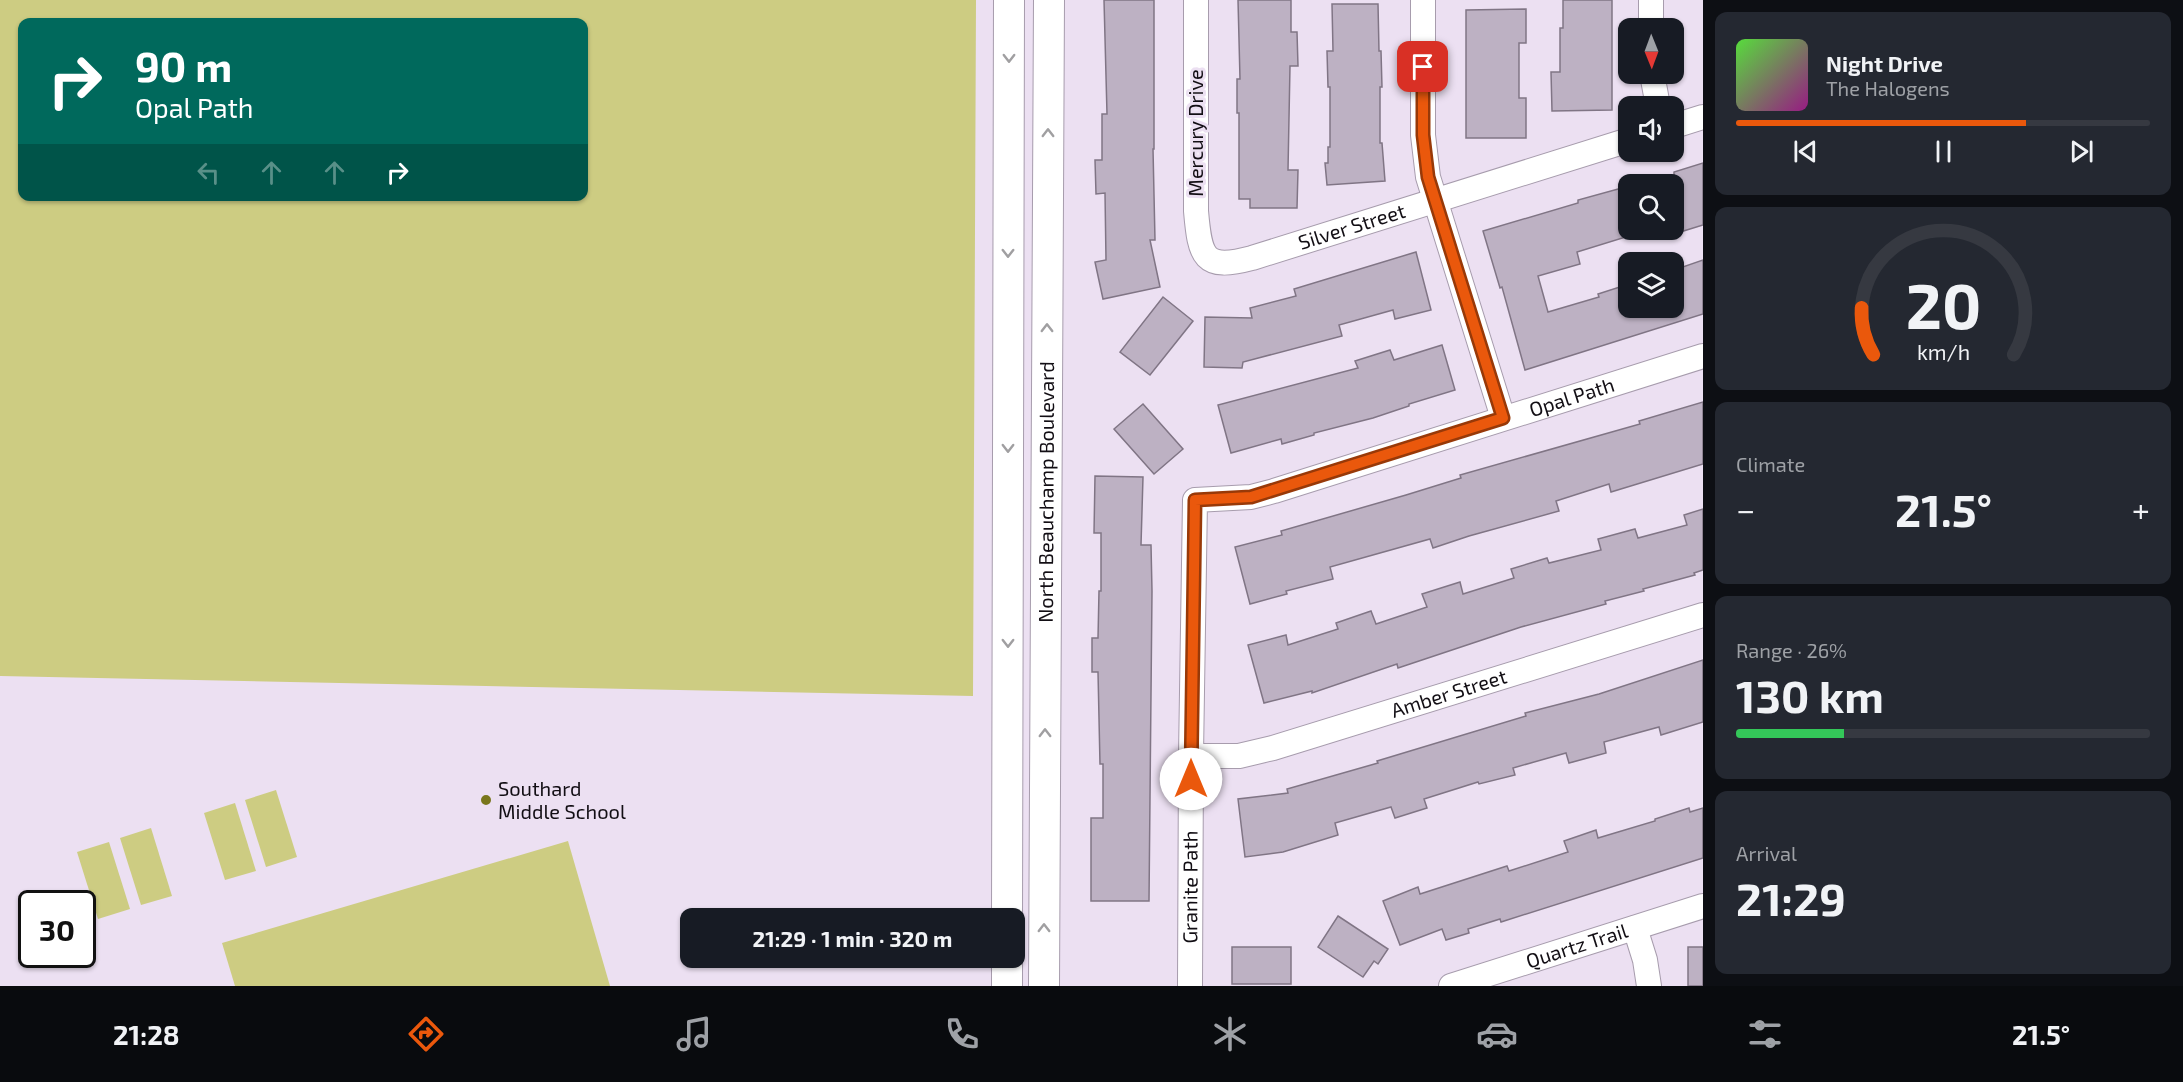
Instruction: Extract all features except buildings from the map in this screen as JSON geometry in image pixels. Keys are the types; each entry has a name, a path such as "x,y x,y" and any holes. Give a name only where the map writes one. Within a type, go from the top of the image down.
{"street":[{"name":"North Beauchamp Boulevard","path":"1007,908 1009,0"},
{"name":"North Beauchamp Boulevard","path":"1044,986 1048,0"},
{"name":"Mercury Drive","path":"1196,0 1196,211 1204,254 1211,261"},
{"path":"1423,0 1423,135 1428,177 1503,418"},
{"path":"1651,0 1651,18"},
{"path":"1684,123 1703,117"},
{"name":"Silver Street","path":"1211,261 1222,264 1252,258 1618,143"},
{"name":"Opal Path","path":"1195,500 1251,497 1703,357"},
{"name":"Granite Path","path":"1190,986 1195,500"},
{"name":"Amber Street","path":"1191,756 1239,756 1273,748 1703,615"},
{"name":"Quartz Trail","path":"1451,986 1703,906"},
{"path":"1635,928 1645,960 1649,986"},
{"path":"1007,968 1007,986"}],"shaded area":[{"path":"0,0 976,0 973,696 0,676"},
{"path":"276,790 297,857 266,867 245,800"},
{"path":"235,803 256,871 225,880 204,813"},
{"path":"151,828 172,896 141,905 120,838"},
{"path":"568,841 610,986 235,986 222,943"},
{"path":"109,842 130,909 98,919 96,890 89,890 77,852"}],"place":[{"name":"Southard Middle School","path":"486,800"}],"route":[{"path":"1191,779 1195,500 1251,497 1274,491 1503,418 1428,177 1423,135 1423,67"}]}
